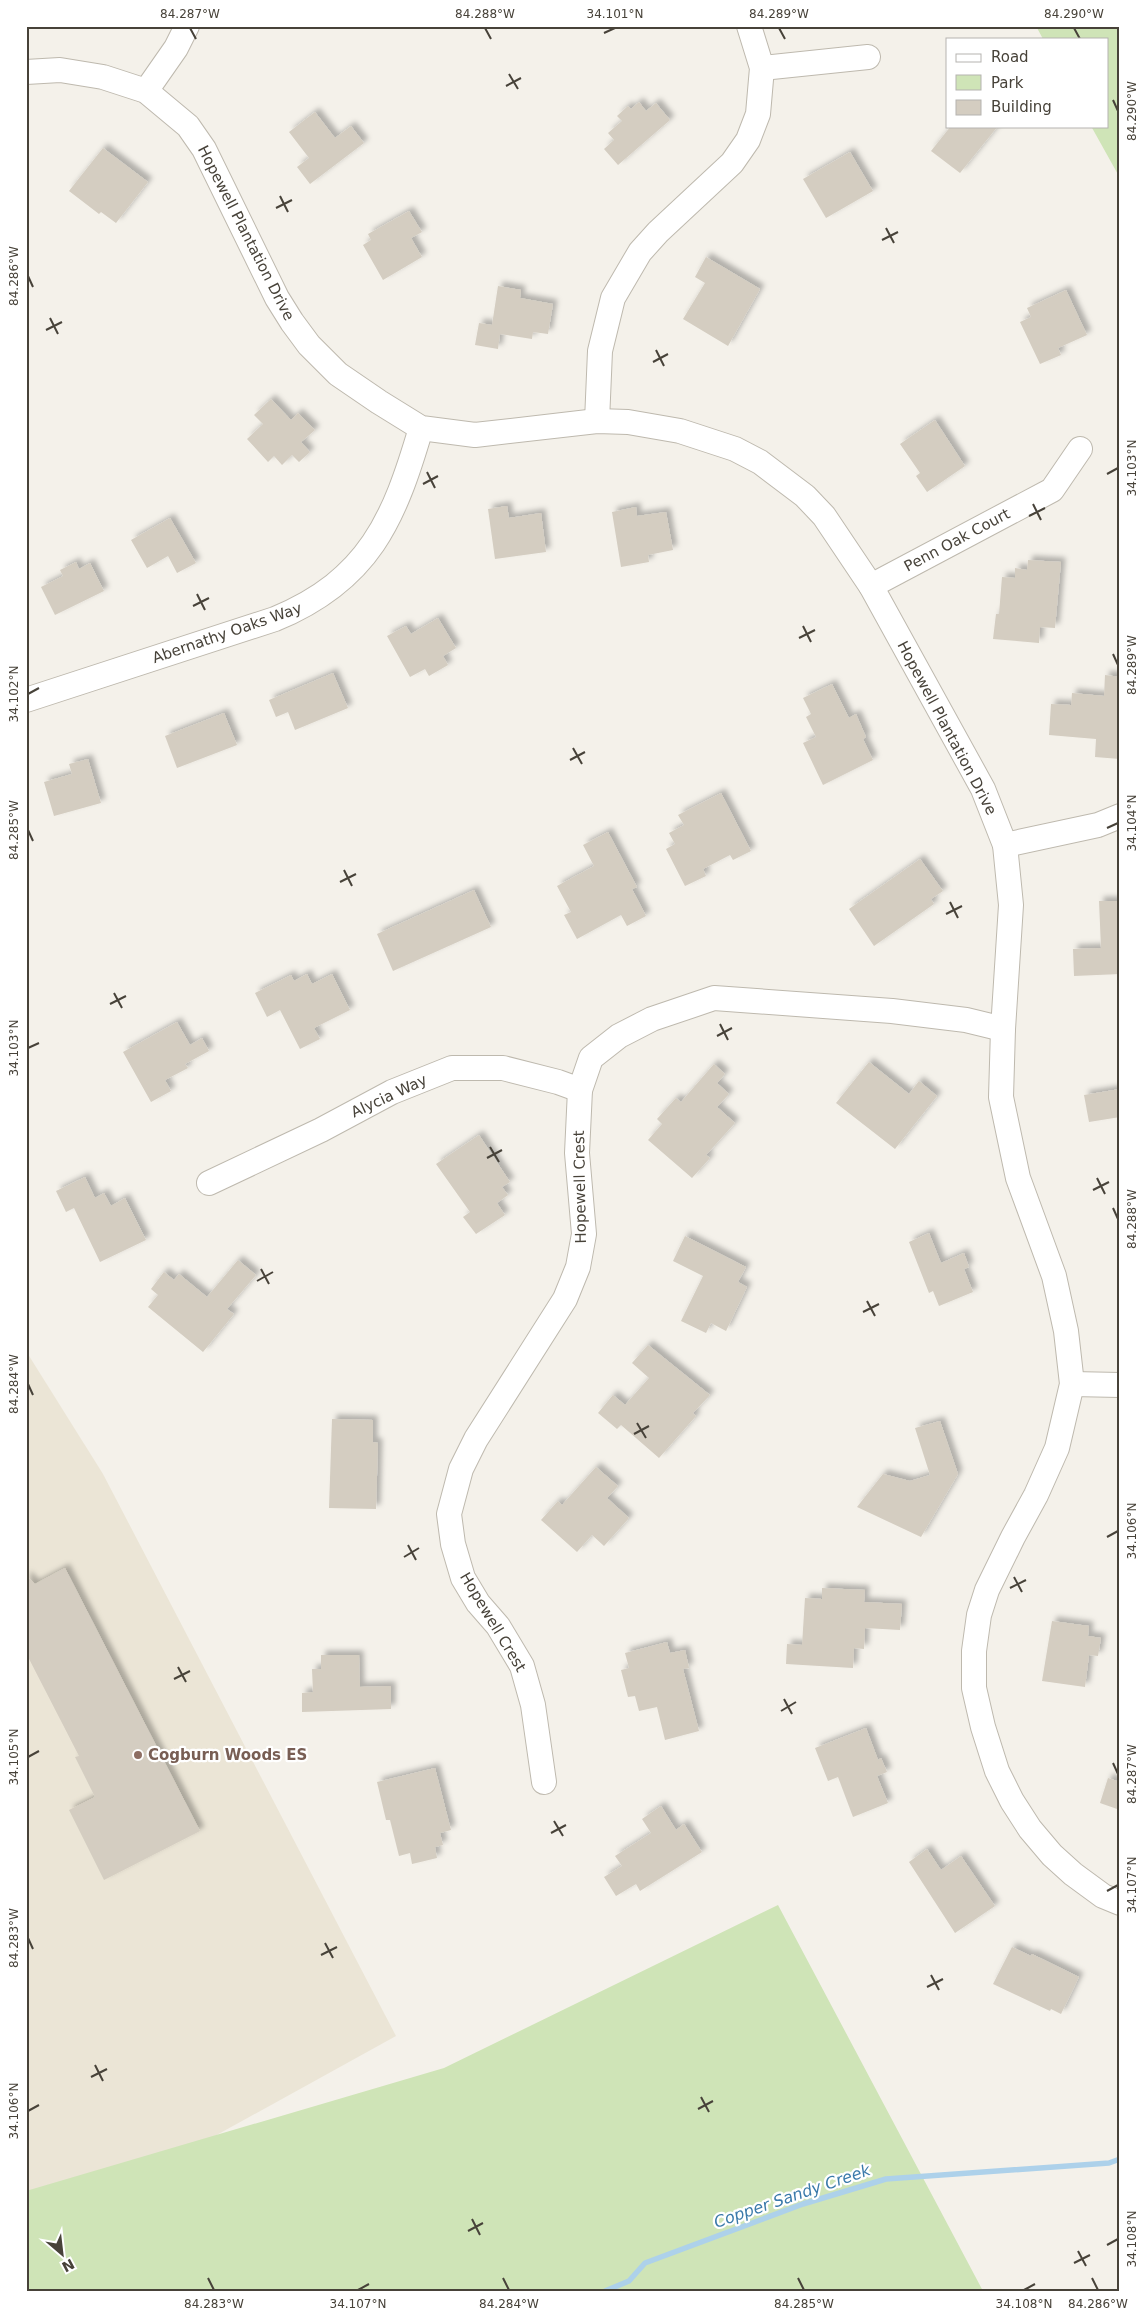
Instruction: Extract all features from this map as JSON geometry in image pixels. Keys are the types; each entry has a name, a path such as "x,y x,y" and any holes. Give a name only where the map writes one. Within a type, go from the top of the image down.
{"street":[{"path":"146,91 176,48 187,26"},
{"path":"597,421 600,351 613,298 640,252 699,192 732,163 748,140 758,114 762,68 749,26"},
{"path":"762,68 868,57"},
{"name":"Hopewell Plantation Drive","path":"26,72 60,70 94,75 146,91 188,126 204,149 277,298 309,345 338,374 421,428 475,435 597,421 628,422 680,431 735,449 760,462 783,478 824,516 871,586 982,789 1004,845 1011,905 1003,1029 1001,1097 1018,1178 1054,1276 1066,1331 1072,1384 1057,1448 1036,1495 987,1590 979,1615 974,1651 974,1688 983,1727 998,1771 1012,1801 1030,1829 1052,1855 1073,1874 1103,1896 1120,1903"},
{"name":"Abernathy Oaks Way","path":"26,700 275,619 303,608 327,593 349,574 383,530 406,479 421,428"},
{"name":"Penn Oak Court","path":"871,586 1052,490 1080,449"},
{"path":"1004,845 1098,825 1120,816"},
{"name":"Hopewell Crest","path":"544,1782 533,1705 522,1666 498,1626 478,1603 463,1578 453,1544 449,1514 461,1469 476,1439 560,1308 578,1266 584,1234 577,1153 580,1090 591,1058 619,1036 652,1019 714,998 892,1011 966,1020 1003,1029"},
{"name":"Alycia Way","path":"209,1183 321,1130 392,1092 452,1068 503,1068 558,1082 580,1090"},
{"path":"1072,1384 1120,1385"}],"shaded area":[{"name":"Cogburn Woods ES","path":"26,1351 103,1474 396,2036 43,2231 26,2225"}],"green space":[{"path":"1036,26 1120,26 1120,178 1092,128 1108,128 1108,38 1042,38"},
{"path":"778,1905 983,2291 26,2291 26,2191 444,2068"}],"building":[{"path":"639,102 646,111 656,103 670,120 618,165 604,149 614,140 608,133 622,121 617,116 628,106 631,109"},
{"path":"315,112 335,138 351,126 364,143 310,184 297,167 309,158 289,132"},
{"path":"949,128 996,128 960,173 931,151"},
{"path":"103,148 148,182 116,223 101,212 99,214 69,191"},
{"path":"850,152 873,191 826,218 803,179"},
{"path":"409,211 422,232 411,238 422,257 383,280 363,245 371,240 368,234"},
{"path":"706,257 760,289 728,346 683,319 705,283 695,277"},
{"path":"498,286 521,290 520,298 553,304 548,334 533,332 532,339 500,334 498,349 475,345 479,323 492,325"},
{"path":"1066,290 1087,335 1058,348 1061,355 1040,364 1020,322 1031,317 1027,308"},
{"path":"271,399 291,420 298,413 315,430 301,442 310,452 299,462 292,455 282,465 274,456 268,462 247,439 263,424 254,415"},
{"path":"935,420 965,466 927,492 916,476 920,473 900,444"},
{"path":"507,506 509,518 541,513 546,552 495,559 488,509"},
{"path":"636,507 637,516 666,512 673,550 648,555 649,562 621,567 612,512"},
{"path":"170,518 196,563 177,573 168,556 147,568 131,540"},
{"path":"1028,560 1061,562 1055,628 1040,627 1039,643 993,639 996,614 999,614 1002,577 1015,578 1015,568 1027,570"},
{"path":"76,562 79,569 90,563 104,591 55,615 41,587 63,576 60,570"},
{"path":"438,618 456,648 443,656 448,665 429,676 425,669 410,677 387,636 406,626 411,634"},
{"path":"333,673 348,708 295,730 288,712 276,717 269,700"},
{"path":"1105,675 1120,677 1120,759 1095,757 1096,739 1049,735 1051,704 1071,705 1072,693 1104,696"},
{"path":"832,684 849,718 856,714 866,737 863,739 873,760 823,785 803,743 816,737 806,717 811,714 803,698"},
{"path":"224,713 237,745 177,768 165,736"},
{"path":"88,759 101,803 54,816 44,782 72,774 69,764"},
{"path":"721,793 751,851 733,860 730,855 703,869 706,876 685,886 666,849 675,844 669,833 684,825 678,815"},
{"path":"608,832 637,887 632,889 646,916 627,926 621,915 577,939 564,915 571,912 557,886 594,866 583,845"},
{"path":"920,859 943,891 931,899 934,904 874,946 849,909"},
{"path":"474,890 491,927 393,971 377,934"},
{"path":"1099,901 1120,901 1120,974 1074,976 1073,949 1101,948"},
{"path":"307,974 312,984 332,974 350,1010 314,1028 320,1039 300,1049 280,1010 267,1017 255,993 291,975 294,981"},
{"path":"177,1022 190,1045 202,1038 209,1051 185,1064 188,1068 165,1080 171,1091 151,1102 123,1052"},
{"path":"869,1062 909,1094 919,1081 937,1096 895,1149 836,1103"},
{"path":"714,1064 725,1074 717,1083 729,1094 717,1107 735,1123 706,1155 710,1158 692,1178 648,1140 662,1124 657,1119 676,1098 681,1102"},
{"path":"1120,1089 1120,1117 1089,1122 1084,1095"},
{"path":"479,1135 510,1182 502,1187 508,1195 497,1203 505,1215 476,1234 463,1217 470,1212 436,1164"},
{"path":"85,1177 95,1198 104,1193 111,1206 125,1198 146,1240 100,1262 74,1208 66,1212 56,1191"},
{"path":"929,1233 941,1263 964,1253 969,1267 964,1269 973,1292 939,1306 933,1291 929,1293 909,1242"},
{"path":"685,1236 746,1267 738,1282 747,1287 726,1331 711,1323 706,1333 681,1321 703,1276 673,1261"},
{"path":"238,1260 256,1275 227,1309 234,1314 203,1352 148,1307 158,1295 151,1289 164,1272 174,1280 179,1274 207,1297"},
{"path":"648,1345 710,1395 693,1413 696,1416 659,1458 621,1425 617,1429 598,1413 613,1395 625,1405 649,1378 632,1363"},
{"path":"332,1419 373,1420 373,1442 378,1443 376,1509 329,1508"},
{"path":"940,1421 958,1474 921,1537 857,1507 883,1474 910,1481 930,1475 915,1428"},
{"path":"596,1467 618,1486 607,1498 629,1518 604,1546 592,1535 577,1552 541,1520 558,1501 562,1505"},
{"path":"65,1568 200,1831 104,1880 69,1810 95,1797 75,1757 79,1756 26,1653 26,1575 35,1584"},
{"path":"822,1588 865,1590 864,1602 902,1604 900,1630 865,1628 864,1649 854,1648 853,1668 786,1664 787,1644 802,1645 805,1598 822,1599"},
{"path":"1052,1621 1089,1626 1088,1636 1101,1638 1098,1656 1089,1655 1085,1687 1042,1681"},
{"path":"667,1642 670,1653 685,1650 689,1668 683,1669 699,1731 665,1740 657,1707 639,1711 635,1696 628,1697 621,1670 629,1668 625,1653"},
{"path":"321,1655 359,1655 360,1687 391,1686 391,1709 302,1712 302,1693 313,1692 312,1669 321,1669"},
{"path":"866,1728 878,1760 881,1758 887,1772 877,1776 888,1803 853,1817 838,1777 828,1781 815,1748"},
{"path":"435,1768 451,1830 440,1833 443,1845 435,1847 437,1858 412,1864 410,1853 399,1856 390,1820 386,1820 377,1782"},
{"path":"1108,1778 1120,1782 1120,1810 1100,1803"},
{"path":"661,1806 676,1830 684,1824 702,1852 640,1891 636,1884 616,1896 604,1877 622,1866 615,1856 651,1833 642,1819"},
{"path":"927,1849 941,1870 961,1856 995,1906 955,1933 909,1862"},
{"path":"1012,1947 1031,1956 1032,1954 1079,1977 1061,2014 1051,2009 1050,2011 993,1984"}],"waterway":[{"name":"Copper Sandy Creek","path":"605,2291 629,2281 645,2263 803,2204 886,2179 1109,2163 1120,2159"}],"place":[{"name":"Cogburn Woods ES","path":"138,1755"}]}
